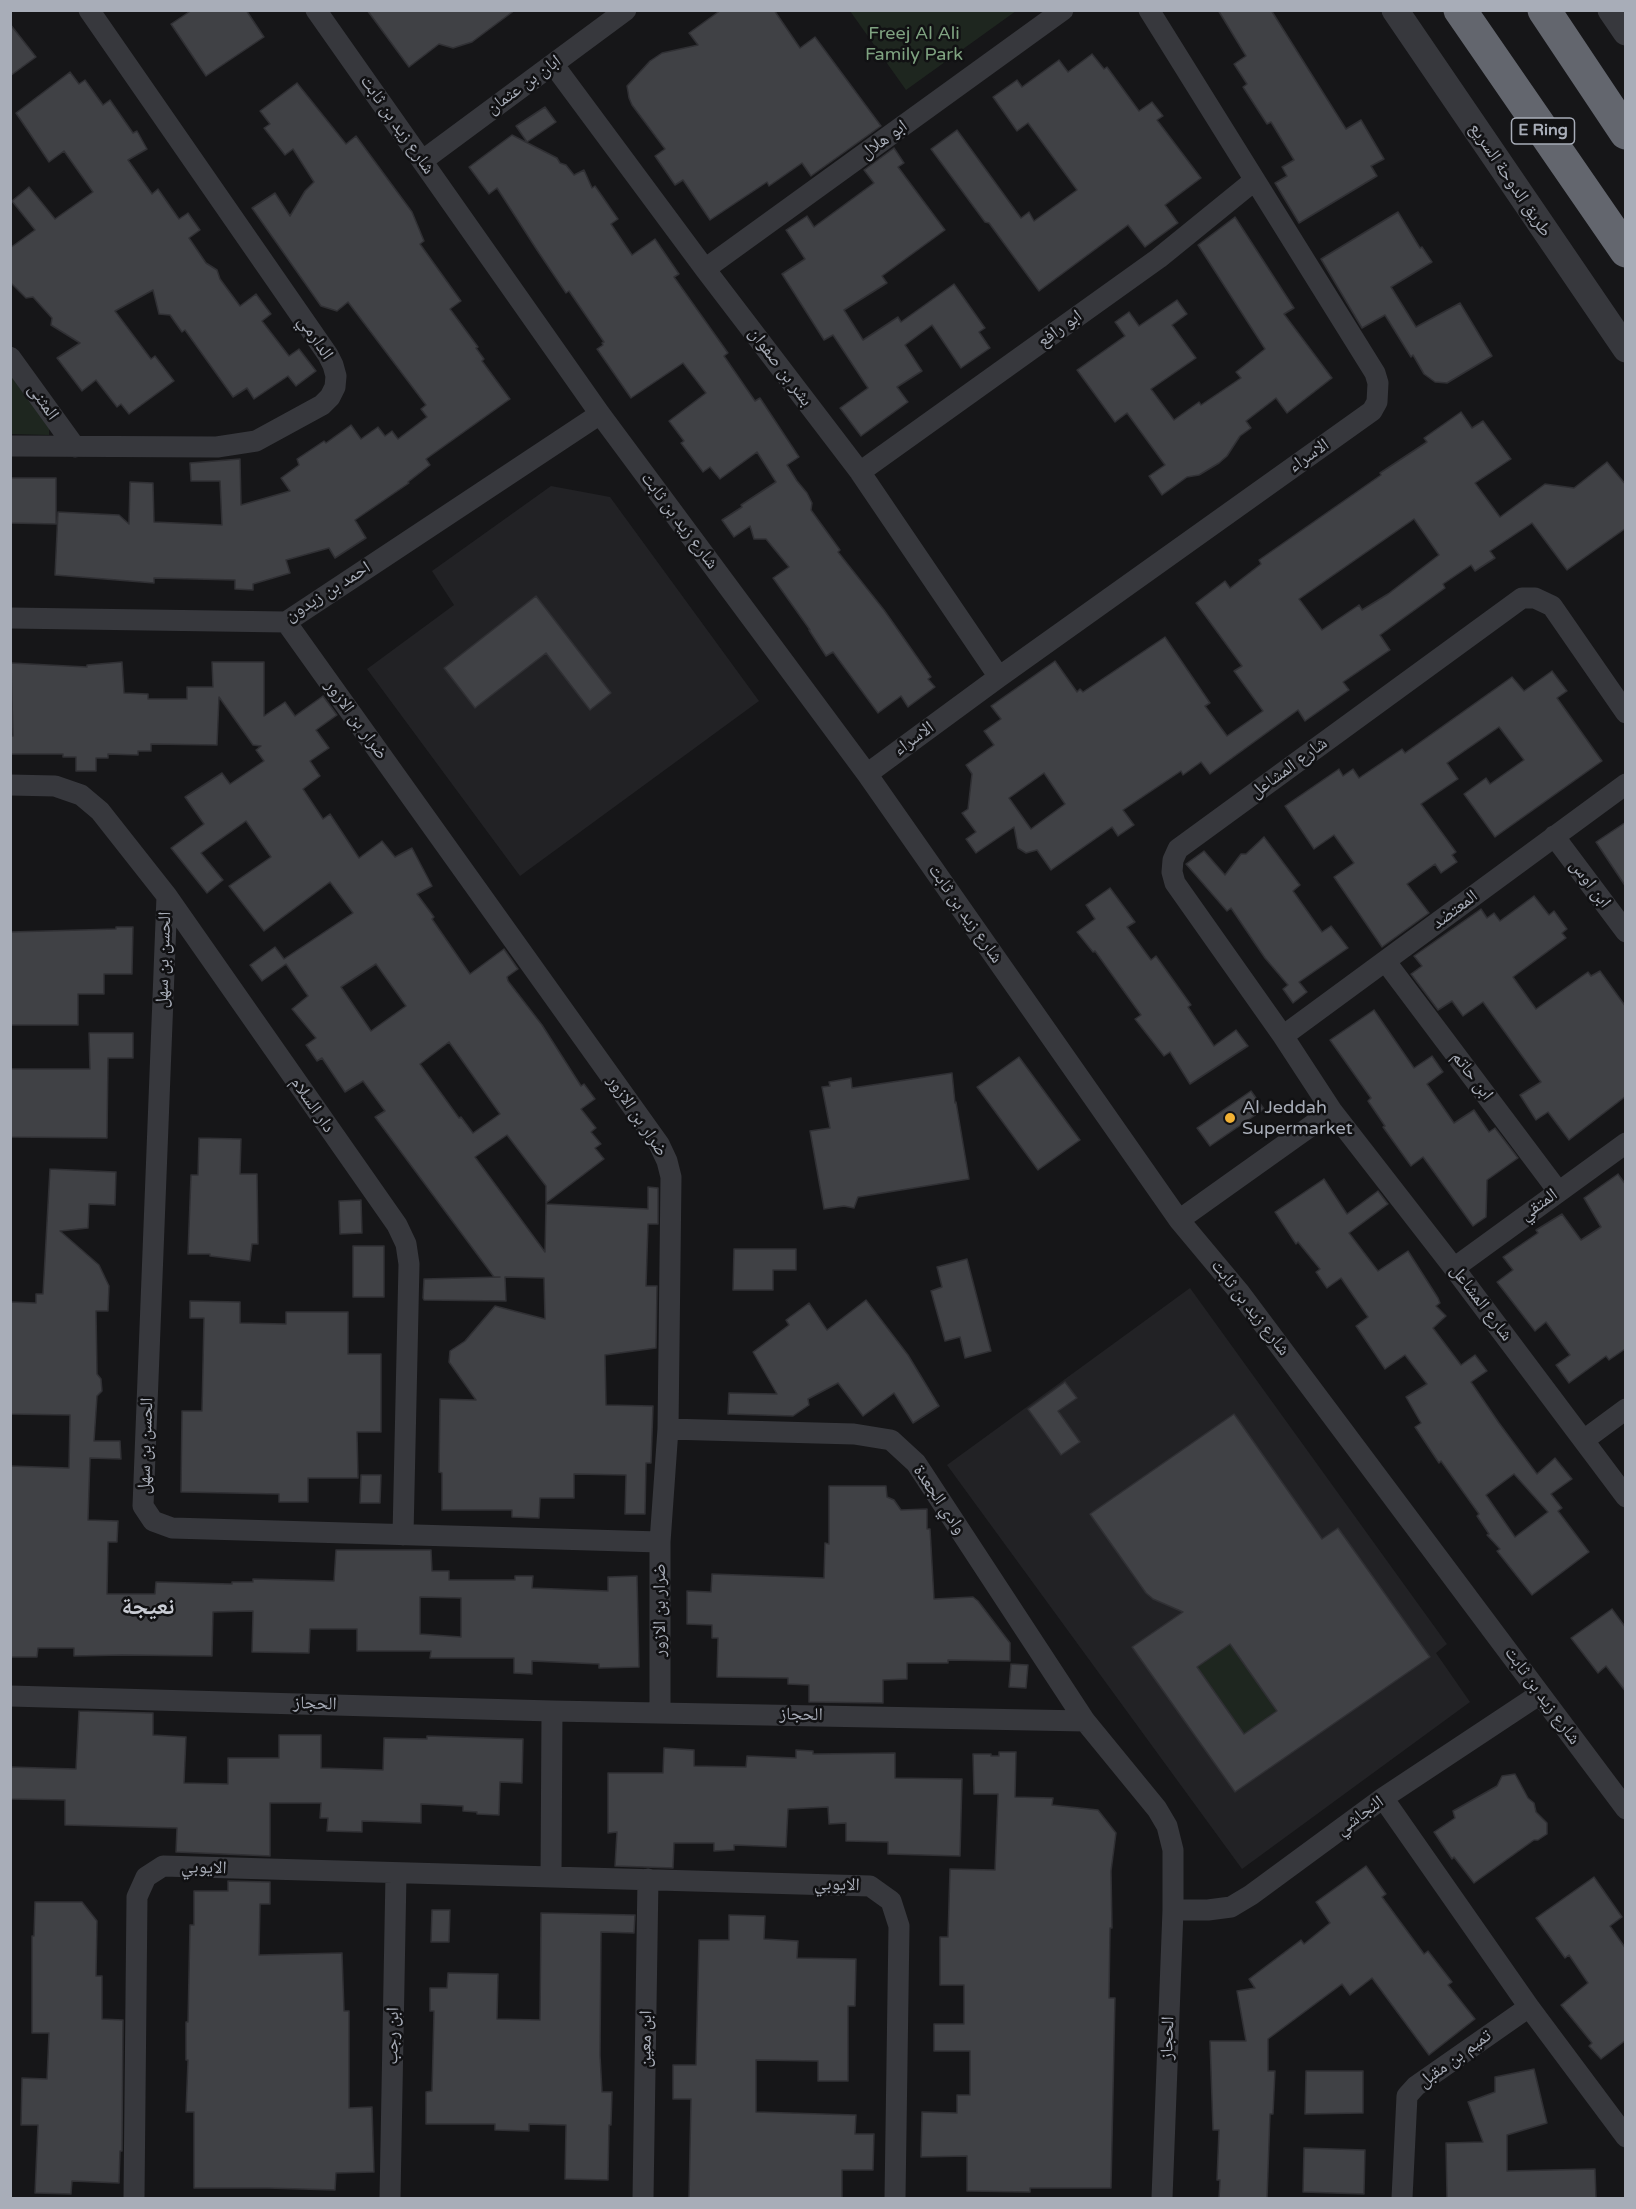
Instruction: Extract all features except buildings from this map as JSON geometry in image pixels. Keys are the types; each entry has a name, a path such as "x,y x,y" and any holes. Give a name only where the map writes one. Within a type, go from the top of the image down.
{"highway":[{"name":"E Ring","path":"1460,10 1626,251"},
{"path":"1544,10 1626,133"}],"street":[{"name":"الدارمي","path":"10,446 217,447 256,441 322,405 330,398 335,387 336,376 327,355 89,10"},
{"name":"شارع زيد بن ثابت","path":"316,10 600,414 867,774 1179,1220 1262,1322 1626,1809"},
{"name":"ابان بن عثمان","path":"422,160 626,10"},
{"name":"ابو هلال","path":"705,269 1063,10"},
{"name":"الاسراء","path":"867,774 999,676 1372,411 1377,402 1379,392 1375,373 1149,10"},
{"name":"طريق الدوحة السريع","path":"1395,10 1626,349"},
{"path":"1611,10 1626,32"},
{"name":"بشر بن صفوان","path":"553,64 860,472 999,676"},
{"name":"ابو رافع","path":"860,472 1159,258 1256,180"},
{"name":"المثنى","path":"10,357 75,447"},
{"name":"احمد بن زيدون","path":"10,618 286,622 600,414"},
{"name":"شارع المشاعل","path":"1626,713 1552,606 1535,598 1522,598 1178,849 1173,860 1172,872 1175,883 1283,1036 1332,1111 1454,1268 1626,1497"},
{"name":"ضرار بن الازور","path":"286,622 652,1134 668,1161 670,1177 668,1429 660,1542 660,1713"},
{"name":"المعتضد","path":"1283,1036 1626,784"},
{"name":"دار السلام","path":"10,785 55,786 81,795 100,812 167,896 397,1226 406,1244 409,1264 403,1535"},
{"name":"ابن اوس","path":"1554,837 1626,932"},
{"name":"الحسن بن سهل","path":"167,896 143,1506 153,1521 172,1528 660,1542"},
{"name":"ابن حاتم","path":"1386,962 1558,1191"},
{"path":"1179,1220 1332,1111"},
{"name":"المتقي","path":"1454,1268 1626,1143"},
{"path":"1584,1440 1626,1410"},
{"name":"وادي الجعدة","path":"668,1429 854,1434 891,1440 916,1463 1085,1721"},
{"name":"النجاشي","path":"1173,1910 1208,1910 1231,1906 1251,1895 1383,1798 1540,1694"},
{"name":"الحجاز","path":"10,1696 552,1711 1085,1721 1157,1809 1167,1826 1173,1850 1173,1910 1162,2199"},
{"path":"551,1877 552,1711"},
{"path":"1383,1798 1529,2007 1626,2137"},
{"name":"الايوبي","path":"134,2199 137,1897 147,1877 163,1866 870,1886 891,1901 899,1926 895,2199"},
{"name":"ابن رجب","path":"390,2199 396,1874"},
{"name":"ابن معين","path":"643,2199 648,1879"},
{"name":"تميم بن مقبل","path":"1402,2199 1407,2096 1416,2086 1529,2007"}],"shaded area":[{"path":"551,486 610,497 759,701 520,876 367,669 454,605 432,571"},
{"path":"1190,1288 1447,1644 1436,1653 1470,1702 1242,1869 947,1465"}],"green space":[{"name":"Freej Al Ali Family Park","path":"850,11 1016,11 906,90"},
{"path":"10,365 49,420 49,435 11,434"},
{"path":"1230,1644 1277,1711 1244,1734 1197,1667"}],"place":[{"name":"Al Jeddah Supermarket","path":"1230,1118"}],"district":[{"name":"نعيجة","path":"148,1608"}]}
